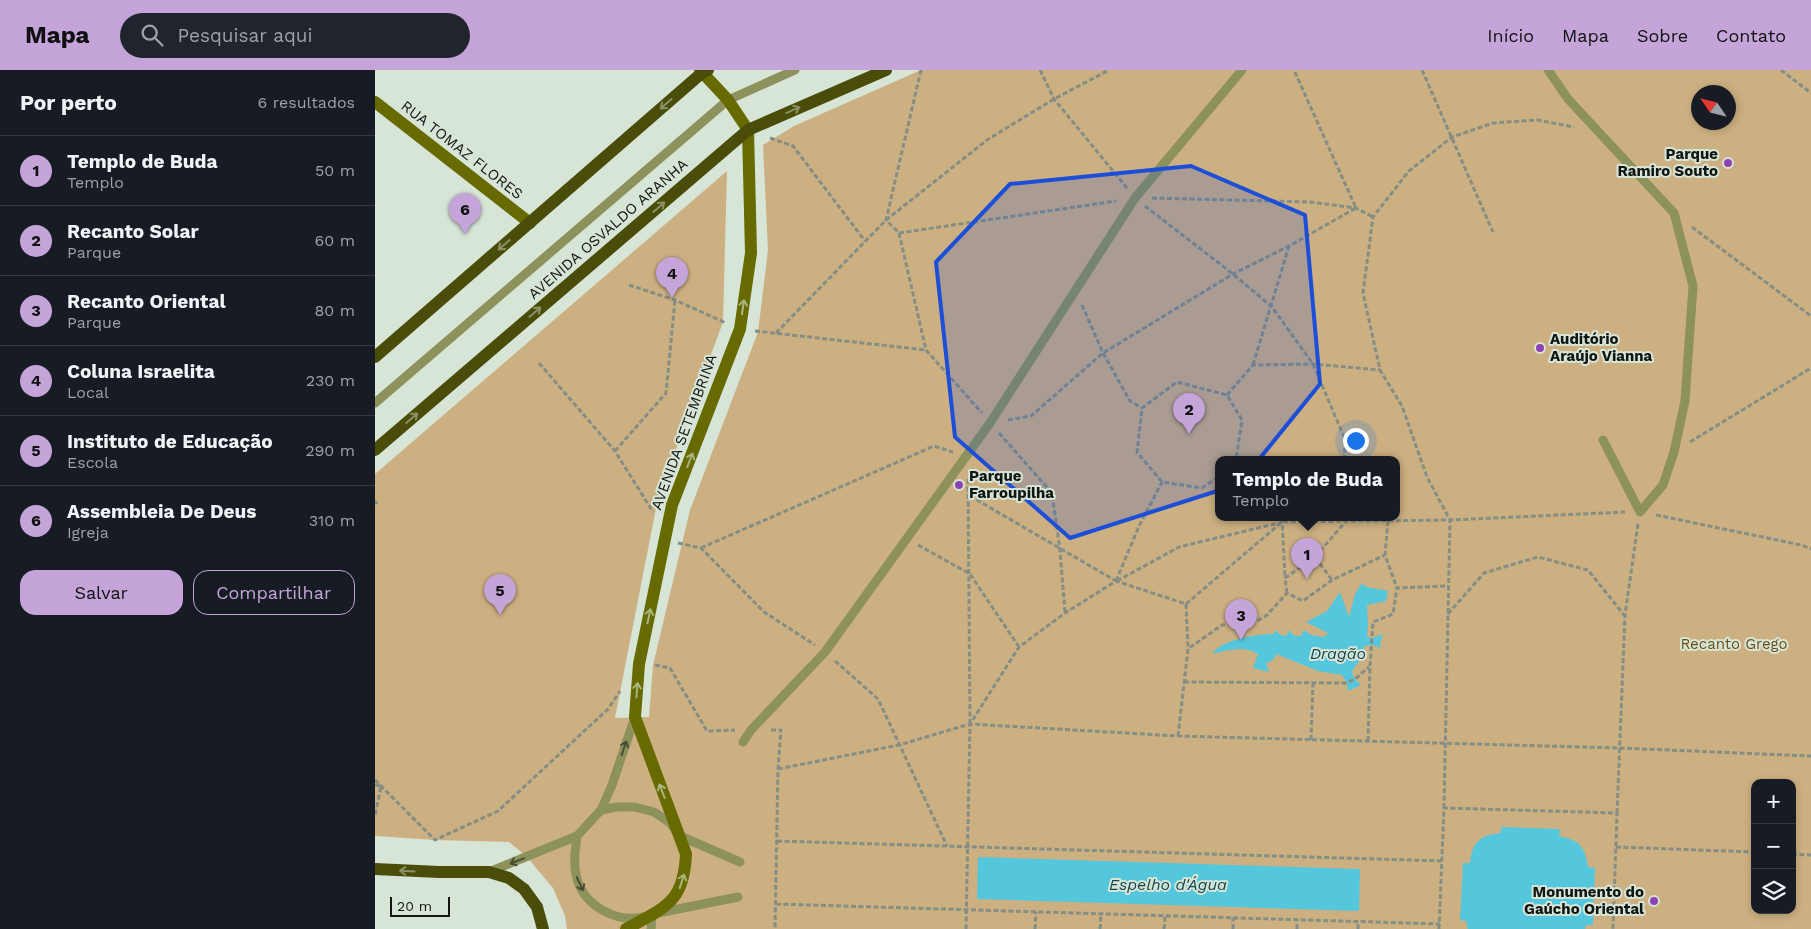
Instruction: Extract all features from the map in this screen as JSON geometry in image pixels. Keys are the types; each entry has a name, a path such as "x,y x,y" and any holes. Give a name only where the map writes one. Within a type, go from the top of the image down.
{"main road":[{"name":"AVENIDA OSVALDO ARANHA","path":"375,450 748,130 886,70"},
{"path":"375,357 704,71"},
{"path":"375,869 489,872 509,878 524,889 537,907 543,929"}],"street":[{"path":"704,71 728,100 748,130"},
{"name":"RUA TOMAZ FLORES","path":"375,102 529,223"},
{"name":"AVENIDA SETEMBRINA","path":"626,929 668,904 680,890 685,873 686,854 635,717 639,664 672,505 740,329 751,253 748,130"}],"lane":[{"path":"375,404 728,100 795,70"},
{"path":"743,742 751,730 825,652 990,423 1135,198 1242,70"},
{"path":"1548,70 1568,99 1674,213 1693,286 1685,400 1674,452 1663,485 1640,512 1603,440"},
{"path":"489,872 577,836 601,810 612,785 635,717"},
{"path":"601,810 635,807 654,812 669,822 680,836 740,862"},
{"name":"AVENIDA SETEMBRINA","path":"577,836 574,863 577,880 586,896 599,909 616,917 633,919 651,915"},
{"path":"651,929 651,915 738,897"}],"path":[{"path":"886,220 921,70"},
{"path":"1040,70 1054,99 1135,198 1233,274 1272,307 1313,364 1344,437 1345,456"},
{"path":"776,333 886,220 987,140 1054,99 1109,70"},
{"path":"1294,70 1356,208"},
{"path":"1422,70 1493,232"},
{"path":"1781,70 1811,93"},
{"path":"1439,929 1446,743 1450,520 1427,477 1403,406 1380,370 1363,293 1373,217 1409,171 1452,137 1493,123 1537,120 1573,126 1581,131"},
{"path":"748,130 793,146 865,241"},
{"path":"886,220 899,233 1135,198 1310,202 1356,208 1373,217"},
{"path":"990,423 1031,416 1103,353 1233,274 1289,246 1356,208"},
{"path":"1674,213 1811,316"},
{"path":"1227,396 1253,364 1272,307 1289,246"},
{"path":"629,285 675,300 740,329 926,350"},
{"path":"1076,289 1103,353 1130,401 1142,408"},
{"path":"615,451 666,393 675,300"},
{"path":"539,363 615,451 655,515 664,540"},
{"path":"1253,364 1313,364 1380,370"},
{"path":"1674,452 1811,368"},
{"path":"1215,479 1202,488 1161,482 1137,452 1142,408 1177,382 1227,396 1242,420 1237,456"},
{"path":"1116,581 1139,526 1161,482"},
{"path":"969,496 1116,581 1186,604"},
{"path":"1613,929 1625,615 1640,512"},
{"path":"1400,521 1640,512 1801,545 1811,549"},
{"path":"965,929 970,724 1019,647 1116,581 1179,548 1278,521"},
{"path":"1186,604 1281,521"},
{"path":"1188,649 1222,625 1257,621 1267,615 1287,593 1282,521"},
{"path":"1285,578 1315,557 1345,521"},
{"path":"1368,741 1373,622 1393,614 1397,588 1385,555 1388,521"},
{"path":"907,538 969,574 1019,647"},
{"path":"1287,593 1303,601 1332,580 1385,555"},
{"path":"1315,557 1332,580"},
{"path":"1448,614 1484,573 1538,557 1588,570 1625,615"},
{"path":"1397,588 1448,586"},
{"path":"1177,736 1188,649 1186,604"},
{"path":"639,664 670,668 707,731 781,730 778,769 775,929"},
{"path":"1183,682 1346,683 1355,679 1370,666"},
{"path":"1311,740 1313,683"},
{"path":"375,780 435,840 498,811 608,709 623,686"},
{"path":"778,769 899,744 970,724 1177,736 1620,748 1811,756"},
{"path":"375,786 381,786"},
{"path":"375,816 381,786"},
{"path":"1444,808 1617,813"},
{"path":"777,841 1441,861"},
{"path":"1615,847 1751,852"},
{"path":"1796,854 1811,854"},
{"path":"776,904 1439,924"},
{"path":"1035,929 1036,912"},
{"path":"1100,929 1101,915"},
{"path":"1164,929 1165,917"},
{"path":"1233,918 1233,929"},
{"path":"1297,920 1297,929"},
{"path":"1358,929 1359,922"}],"highlighted area":[{"path":"1191,166 1305,215 1320,384 1239,484 1070,538 955,437 936,262 1010,184"}],"green space":[{"name":"Parque Farroupilha","path":"921,70 1811,70 1811,929 567,929 565,916 553,888 526,856 509,842 375,836 375,474 727,171 723,322 658,498 615,718 649,717 653,665 690,510 758,332 768,250 763,145 794,126"}],"water":[{"name":"Dragão","path":"1362,583 1366,587 1388,591 1386,601 1367,605 1367,637 1372,638 1383,634 1380,643 1381,648 1372,645 1365,646 1360,660 1352,671 1354,678 1361,685 1348,691 1347,683 1342,675 1318,671 1276,654 1274,659 1266,664 1269,672 1253,668 1258,654 1252,651 1235,649 1212,654 1232,641 1250,636 1274,634 1275,630 1281,635 1287,636 1288,630 1295,636 1301,636 1304,630 1311,635 1324,637 1328,633 1306,622 1327,611 1340,592 1349,617 1355,594"},
{"path":"1501,827 1560,829 1559,836 1577,842 1583,849 1588,867 1595,868 1593,925 1586,925 1585,929 1468,929 1466,921 1460,920 1463,863 1470,863 1473,850 1478,841 1482,838 1501,833"},
{"name":"Espelho d'Água","path":"978,857 1360,869 1359,911 977,899"}],"place":[{"name":"Parque Ramiro Souto","path":"1728,163"},
{"name":"Assembleia De Deus","path":"465,234"},
{"name":"Coluna Israelita","path":"672,298"},
{"name":"Auditório Araújo Vianna","path":"1540,348"},
{"name":"Recanto Solar","path":"1189,434"},
{"name":"Parque Farroupilha","path":"959,485"},
{"name":"Templo de Buda","path":"1307,579"},
{"name":"Instituto de Educação","path":"500,615"},
{"name":"Recanto Oriental","path":"1241,640"},
{"name":"Monumento do Gaúcho Oriental","path":"1654,901"}],"park label":[{"name":"Recanto Grego","path":"1734,644"}]}
